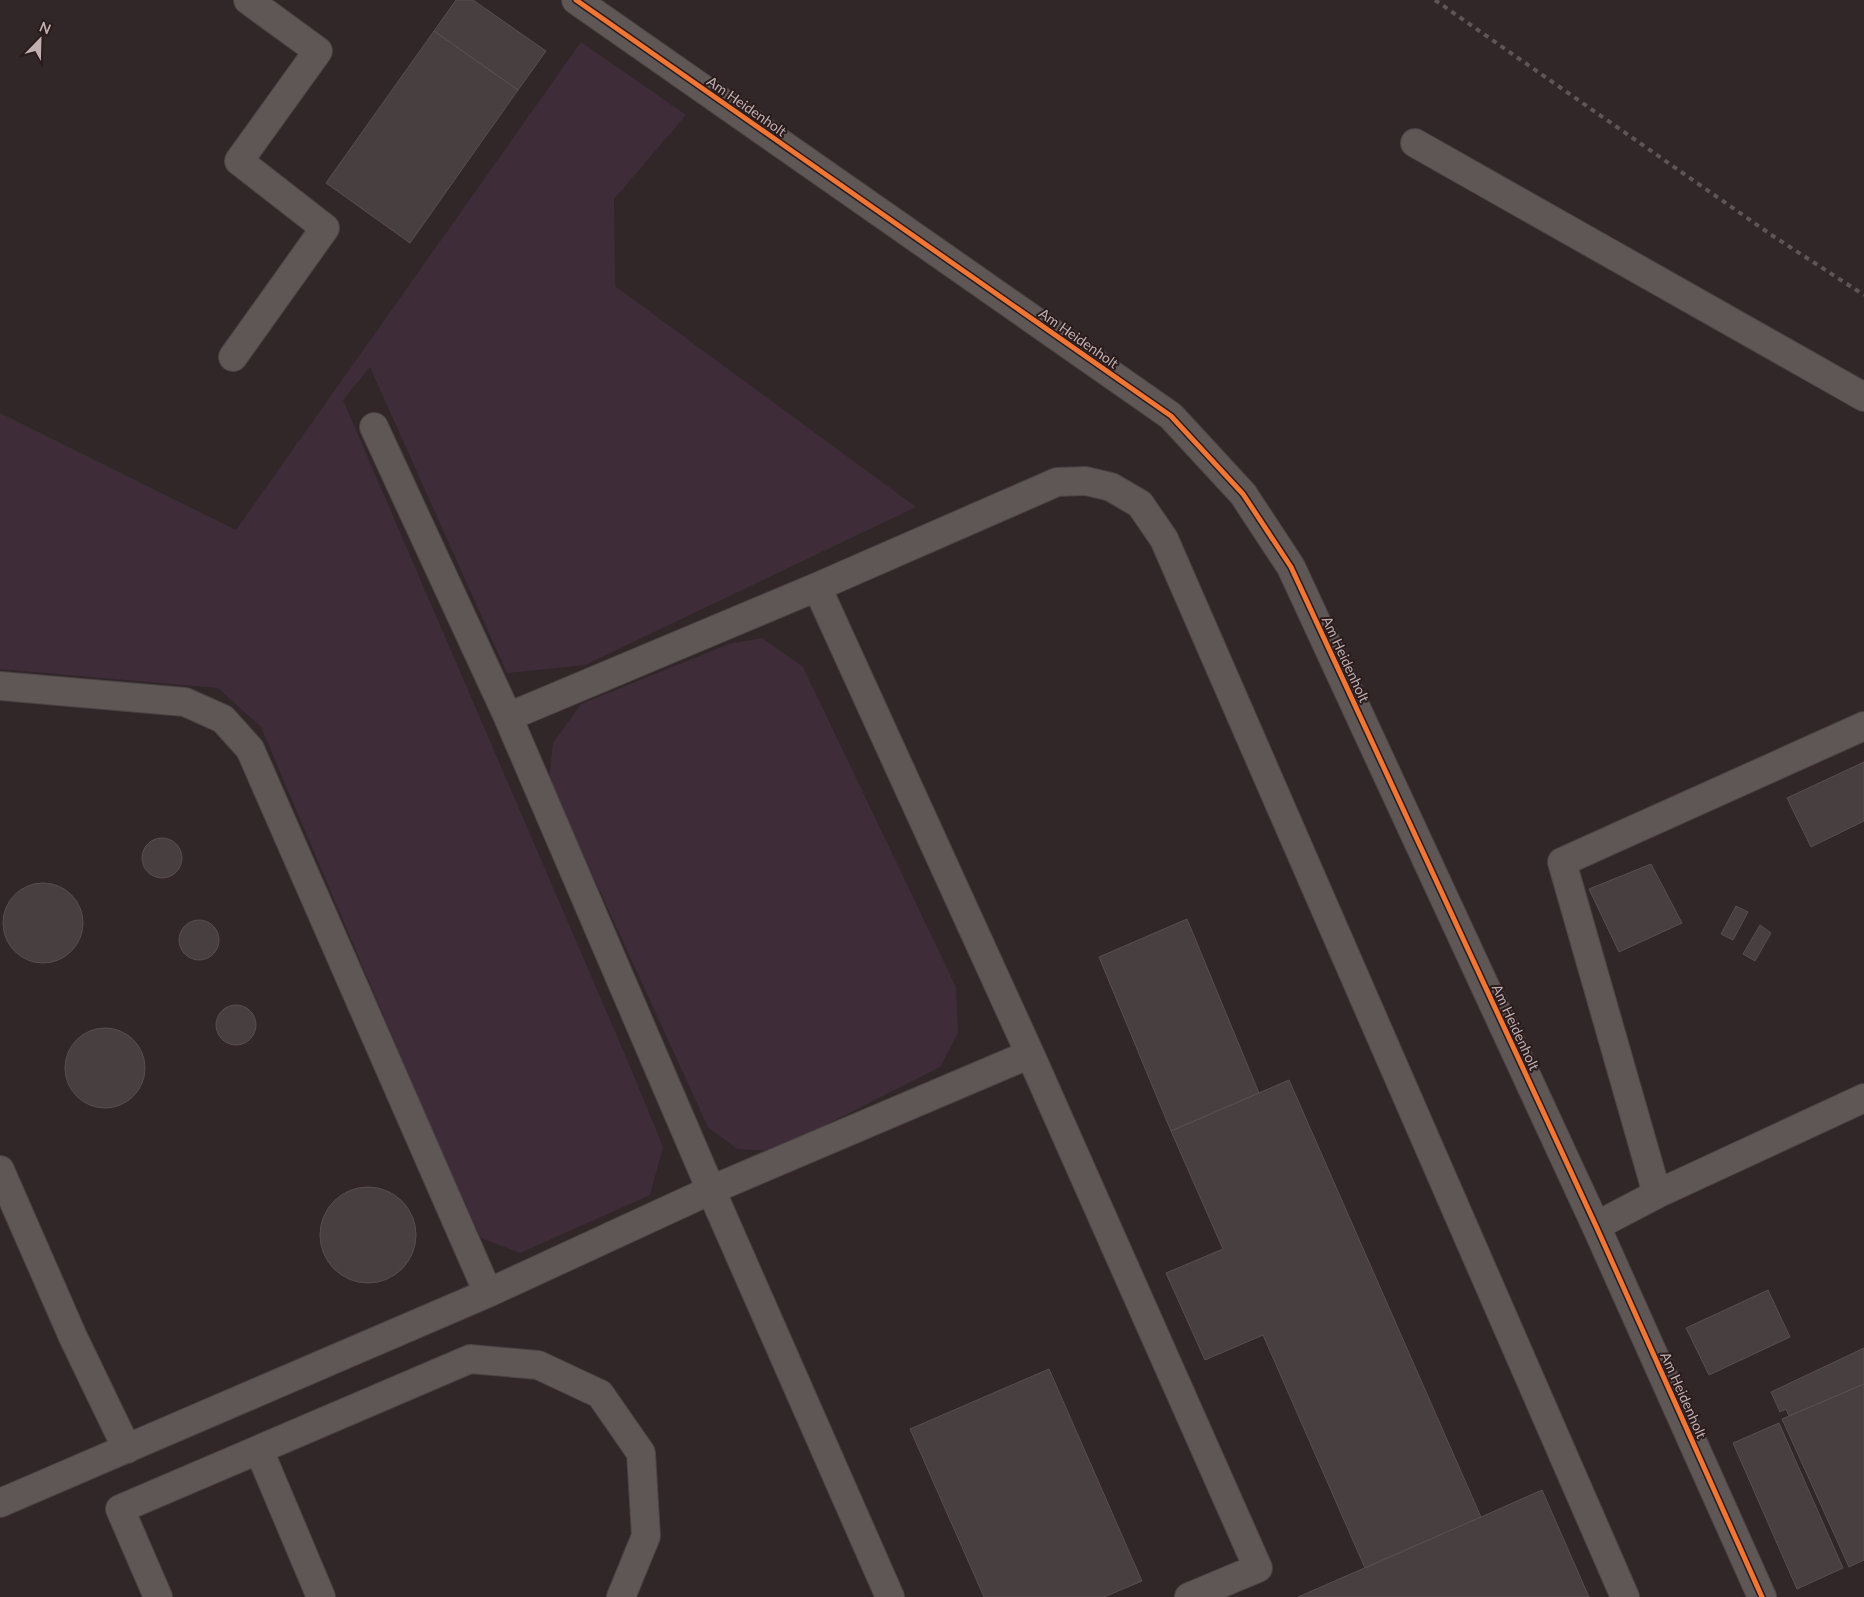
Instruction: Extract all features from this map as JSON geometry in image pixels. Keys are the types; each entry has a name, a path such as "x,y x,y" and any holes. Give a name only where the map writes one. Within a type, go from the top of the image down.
{"street":[{"path":"233,357 325,228 239,160 318,51 248,0"},
{"name":"Am Heidenholt","path":"576,0 1170,416 1243,494 1291,568 1596,1226 1762,1597"},
{"path":"1415,143 1864,397"},
{"path":"374,427 508,717 711,1190 890,1597"},
{"path":"508,717 817,587 1057,482 1086,481 1111,487 1140,504 1164,539 1625,1597"},
{"path":"817,587 1030,1054 1258,1568 1189,1597"},
{"path":"0,686 185,702 224,720 250,749 488,1293"},
{"path":"1657,1194 1562,862 1864,726"},
{"path":"0,1503 488,1293 711,1190 1030,1054"},
{"path":"1596,1226 1657,1194 1864,1098"},
{"path":"0,1170 73,1337 127,1449"},
{"path":"158,1597 120,1509 470,1359 538,1365 600,1394 641,1454 646,1536 621,1597"},
{"path":"258,1450 321,1597"}],"shaded area":[{"path":"581,42 686,115 614,199 615,286 916,507 585,665 507,673 370,367 343,400 663,1147 650,1195 520,1253 481,1238 433,1132 261,727 218,688 0,669 0,413 236,530"},
{"path":"762,638 803,667 956,987 958,1033 940,1067 774,1151 737,1149 708,1127 549,780 553,743 581,704 729,644"}],"building":[{"path":"456,0 473,0 546,51 518,90 434,31"},
{"path":"434,31 518,90 410,243 326,183"},
{"path":"1864,762 1864,821 1811,847 1787,798"},
{"path":"166,838 173,841 179,847 182,858 181,866 173,875 166,878 158,878 151,875 143,866 142,854 145,847 154,839"},
{"path":"1651,864 1682,923 1619,952 1589,889"},
{"path":"43,883 58,886 71,895 80,908 83,923 80,938 71,951 58,960 43,963 28,960 15,951 6,938 3,923 6,908 15,895 28,886"},
{"path":"1736,906 1748,912 1733,940 1721,934"},
{"path":"1187,919 1259,1093 1171,1131 1099,957"},
{"path":"199,920 213,926 219,940 213,954 199,960 185,954 179,940 185,926"},
{"path":"1760,925 1771,933 1755,961 1743,954"},
{"path":"240,1005 247,1008 253,1014 256,1025 255,1033 247,1042 240,1045 232,1045 225,1042 217,1033 216,1021 219,1014 228,1006"},
{"path":"105,1028 120,1031 133,1040 142,1053 145,1068 142,1083 133,1096 120,1105 105,1108 90,1105 77,1096 68,1083 65,1068 68,1053 77,1040 90,1031"},
{"path":"1289,1080 1481,1517 1365,1568 1263,1335 1205,1360 1166,1273 1223,1249 1171,1131"},
{"path":"368,1187 386,1191 402,1201 412,1217 416,1235 412,1253 402,1269 386,1279 368,1283 350,1279 334,1269 324,1253 320,1235 324,1217 334,1201 350,1191"},
{"path":"1768,1290 1790,1337 1709,1375 1686,1328"},
{"path":"1864,1348 1864,1384 1789,1416 1786,1409 1780,1412 1771,1392"},
{"path":"1049,1369 1142,1581 1104,1597 984,1597 910,1429"},
{"path":"1864,1384 1864,1560 1849,1567 1782,1419"},
{"path":"1779,1423 1843,1568 1797,1589 1733,1443"},
{"path":"1542,1490 1589,1597 1298,1597 1481,1517"}],"railway":[{"path":"1435,0 1773,236 1864,295"}],"cycle path":[{"path":"576,0 1171,416 1243,494 1291,567 1596,1226 1762,1597"}]}
